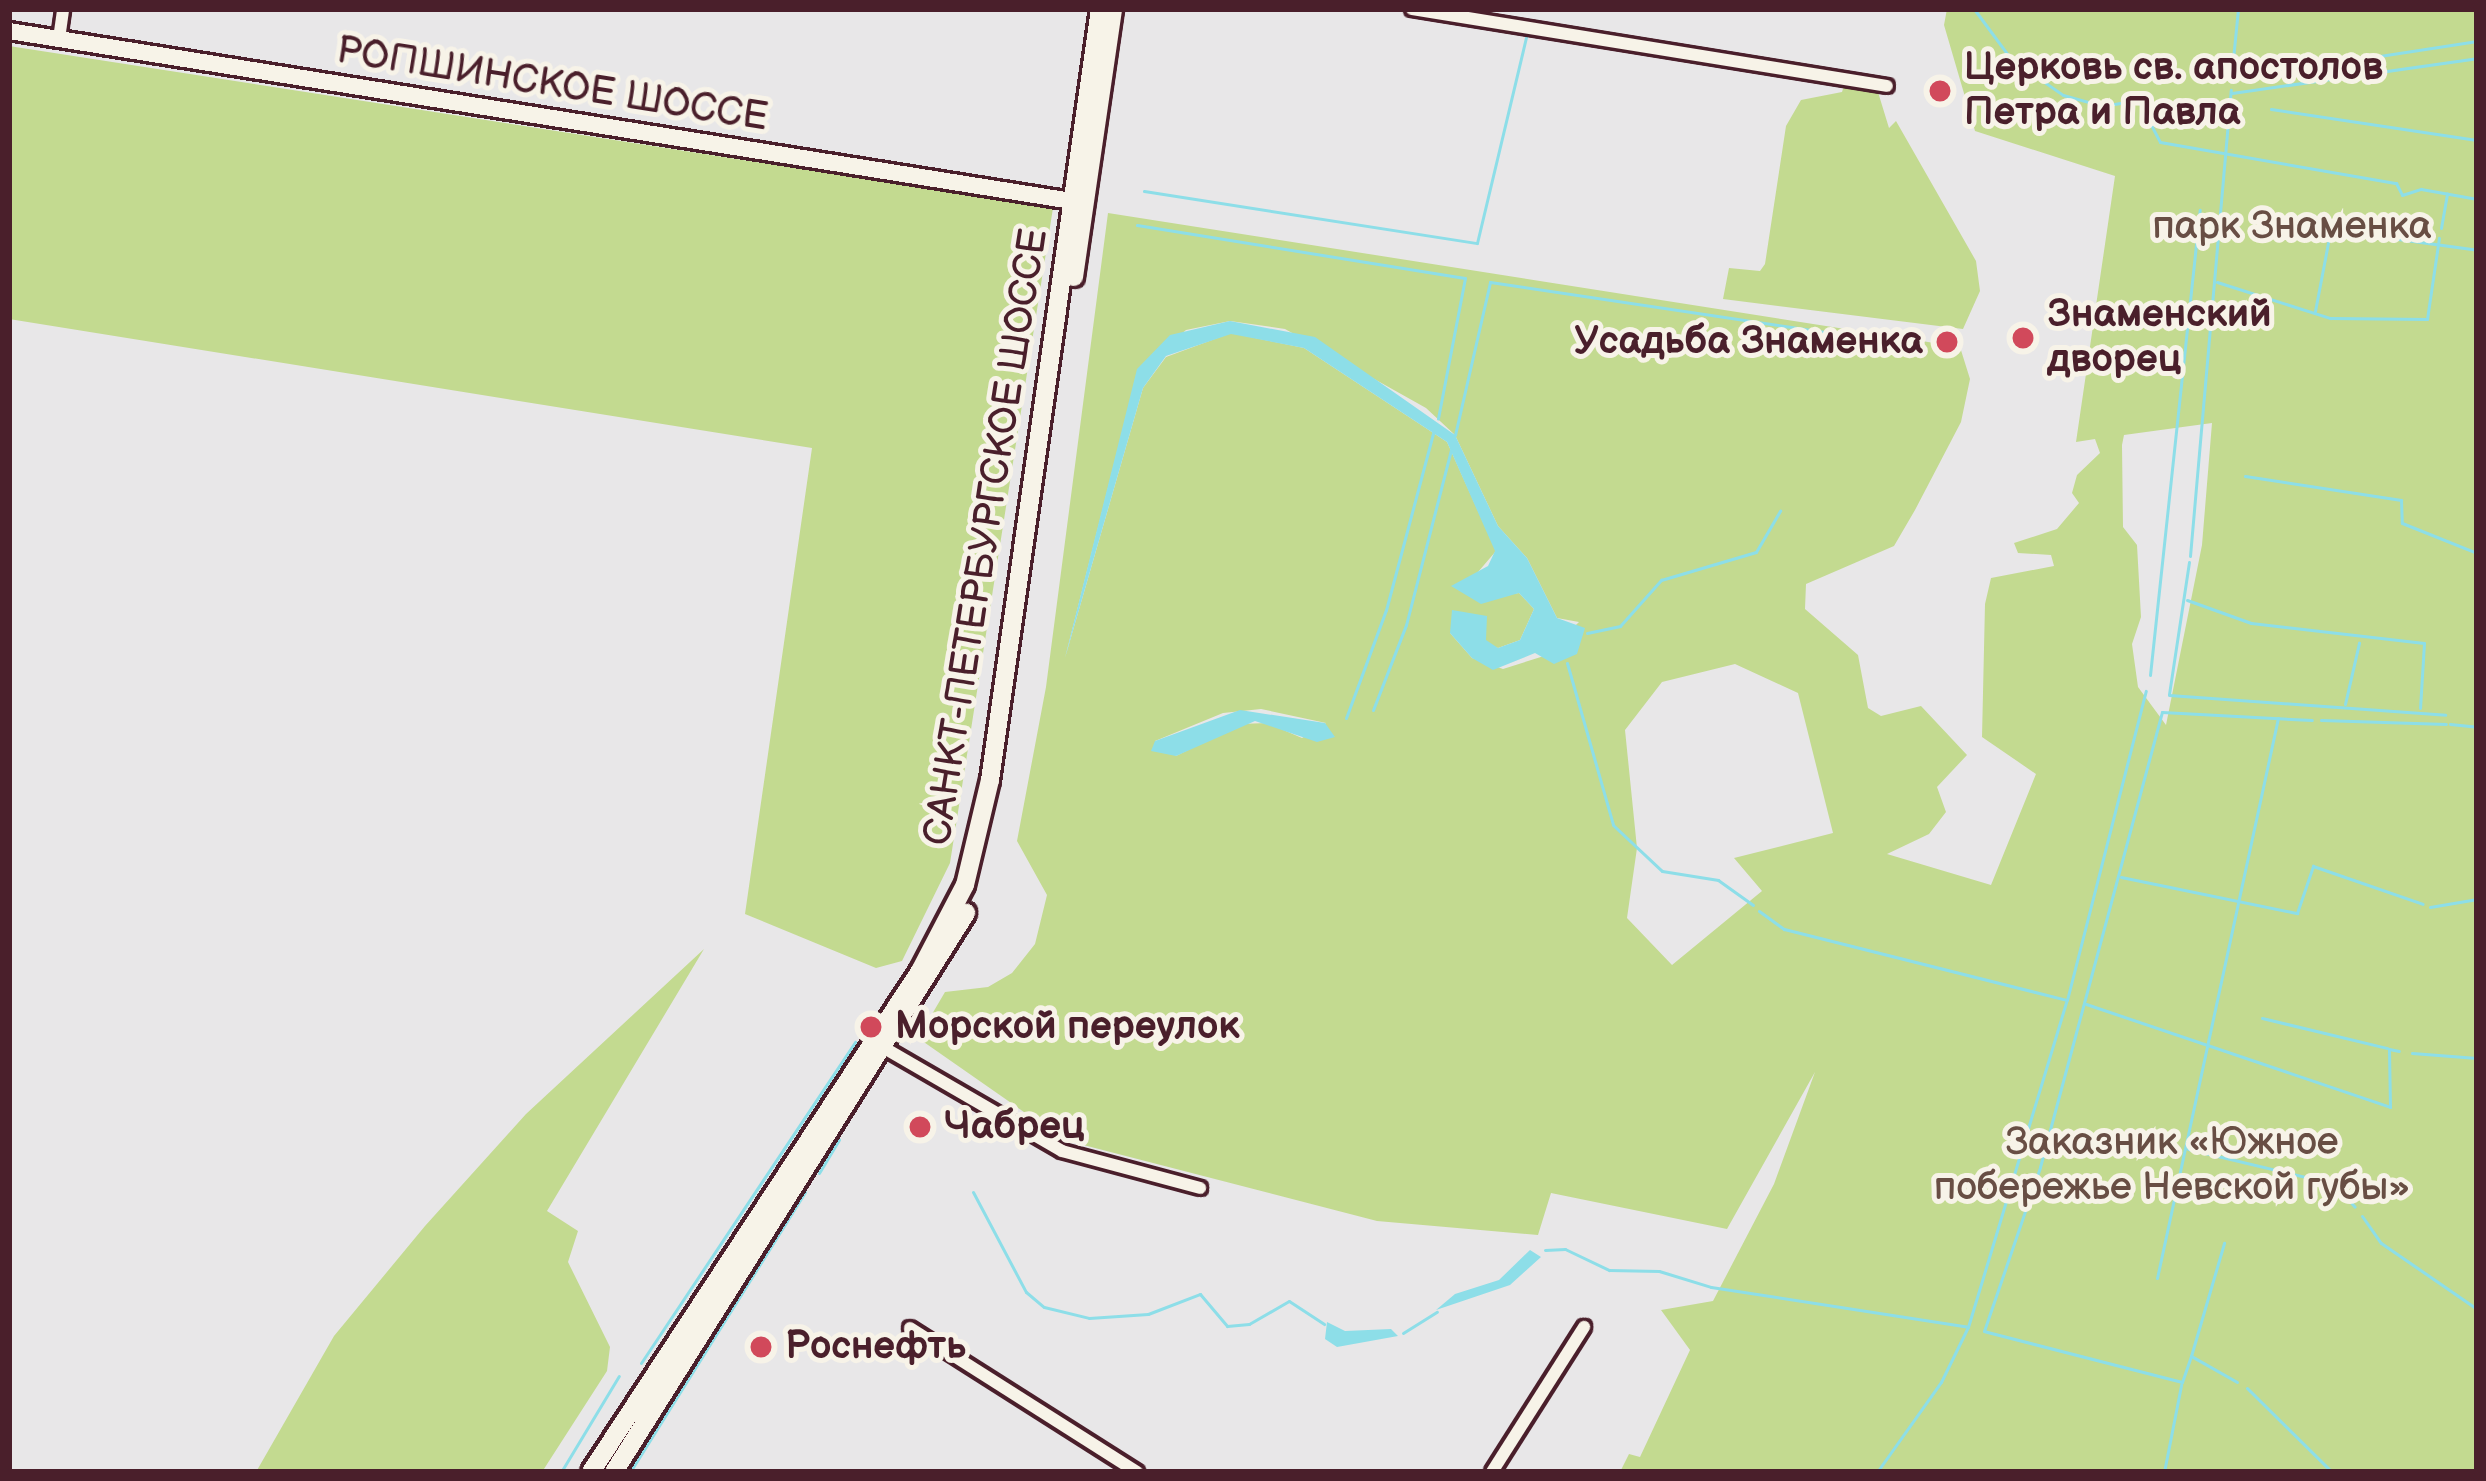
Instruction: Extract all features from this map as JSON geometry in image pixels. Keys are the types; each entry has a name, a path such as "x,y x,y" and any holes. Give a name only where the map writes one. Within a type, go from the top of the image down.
{"main road":[{"name":"САНКТ-ПЕТЕРБУРГСКОЕ ШОССЕ","path":"614,1472 950,946 990,840 1100,9"},
{"name":"САНКТ-ПЕТЕРБУРГСКОЕ ШОССЕ","path":"591,1472 920,971 964,886 990,780 1078,202 1113,9"},
{"name":"РОПШИНСКОЕ ШОССЕ","path":"9,31 1078,202"}],"street":[{"path":"59,39 63,9"},
{"path":"1412,9 1886,86"},
{"path":"886,1048 1062,1151 1200,1188"},
{"path":"1492,1472 1584,1327"},
{"path":"910,1328 1137,1472"}],"green space":[{"path":"1947,9 2477,9 2477,1472 1620,1472 1629,1454 1640,1457 1690,1350 1661,1310 1713,1301 1774,1184 1815,1072 1727,1229 1551,1193 1538,1235 1377,1221 1064,1140 918,1038 945,992 988,987 1012,973 1035,944 1047,895 1017,841 1046,687 1108,213 1960,347 1970,379 1961,422 1894,546 1806,584 1805,609 1858,655 1868,708 1881,716 1921,706 1967,755 1937,787 1946,812 1929,834 1887,854 1991,885 2036,774 1982,737 1985,604 1991,578 2054,566 2051,555 2018,553 2014,543 2057,529 2079,503 2072,493 2077,475 2100,453 2095,439 2076,442 2115,176 1975,131 1944,25","holes":["1230,321 1285,329 1426,408 1455,435 1498,526 1527,558 1557,618 1579,622 1544,656 1503,669 1472,658 1450,633 1498,648 1520,640 1534,609 1519,593 1498,596 1478,572 1496,551 1447,442 1304,348 1231,333 1166,357 1143,388 1065,658 1138,369 1186,330","2212,423 2202,545 2166,725 2138,687 2132,644 2141,617 2137,545 2123,527 2124,435","1735,664 1798,693 1833,833 1734,858 1762,891 1672,965 1627,918 1637,848 1625,730 1662,682","1261,709 1326,723 1302,738 1267,723 1240,724 1176,756 1155,741 1223,713"]},
{"path":"9,46 1053,208 950,863 902,961 876,968 745,914 812,448 9,319"},
{"path":"1859,73 1874,79 1889,128 1896,121 1976,261 1980,291 1963,329 1723,299 1729,268 1760,271 1765,264 1786,126 1801,100 1842,92 1847,76"},
{"path":"704,949 547,1211 578,1231 568,1262 610,1347 607,1371 542,1472 256,1472 334,1336 425,1226 526,1114"}],"water":[{"path":"1230,321 1315,337 1455,435 1498,526 1527,558 1557,618 1585,628 1577,654 1554,664 1535,653 1493,670 1472,658 1450,633 1452,610 1487,616 1486,640 1498,648 1520,640 1534,609 1519,593 1481,604 1451,586 1488,566 1495,551 1447,442 1304,348 1231,334 1166,356 1143,388 1065,658 1137,369 1170,335"},
{"path":"1240,710 1325,723 1335,737 1317,742 1255,721 1176,756 1151,751 1155,741"},
{"path":"1530,1250 1541,1257 1510,1285 1436,1310 1455,1294 1499,1280"},
{"path":"1327,1322 1345,1331 1391,1329 1398,1336 1337,1347 1325,1339"}],"waterway":[{"path":"1974,9 2011,59 2063,95 2103,106 2138,100 2160,142 2396,183 2402,195 2421,189 2477,199"},
{"path":"2231,79 2238,9"},
{"path":"1144,191 1477,243 1526,37"},
{"path":"2231,79 2477,41"},
{"path":"2232,93 2477,58"},
{"path":"2190,556 2231,90"},
{"path":"2271,109 2477,140"},
{"path":"2441,228 2447,194"},
{"path":"2150,675 2200,210"},
{"path":"2259,220 2477,250"},
{"path":"1137,225 1465,278 1438,418"},
{"path":"2315,311 2330,232"},
{"path":"2217,282 2330,318 2427,319 2439,238"},
{"path":"1455,435 1490,282 1823,332"},
{"path":"1346,718 1386,610 1434,430"},
{"path":"1373,710 1406,625 1451,450"},
{"path":"2245,476 2401,500 2402,523 2477,553"},
{"path":"1587,633 1620,626 1661,580 1756,552 1780,511"},
{"path":"2189,562 2169,695 2445,715"},
{"path":"2187,600 2251,623 2424,643 2420,708"},
{"path":"2345,704 2359,643"},
{"path":"1567,663 1613,825 1662,871 1718,880 1753,905"},
{"path":"1877,1472 1941,1382 1968,1327 2067,1000 2146,691"},
{"path":"2237,1382 2191,1356 2182,1382 1984,1331 2040,1167 2162,712 2312,720"},
{"path":"2157,1278 2278,718"},
{"path":"2321,720 2446,724"},
{"path":"2450,724 2477,727"},
{"path":"2121,877 2297,913 2313,866 2423,904"},
{"path":"2430,907 2477,899"},
{"path":"1759,911 1784,929 2066,1000"},
{"path":"2086,1004 2390,1107 2389,1049 2399,1051"},
{"path":"2262,1018 2387,1048"},
{"path":"641,1363 855,1042"},
{"path":"2412,1053 2477,1058"},
{"path":"819,1173 839,1140"},
{"path":"2188,1149 2335,1184 2355,1207"},
{"path":"630,1472 805,1192"},
{"path":"973,1192 1026,1292 1044,1307 1089,1318 1148,1314 1200,1294 1227,1326 1249,1324 1289,1301 1324,1324"},
{"path":"2362,1216 2381,1243 2477,1309"},
{"path":"2191,1356 2224,1243"},
{"path":"1545,1250 1565,1249 1609,1270 1659,1271 1711,1287 1968,1327"},
{"path":"1403,1333 1437,1312"},
{"path":"561,1472 619,1376"},
{"path":"2164,1472 2181,1385"},
{"path":"2247,1388 2332,1472"}],"place":[{"name":"Церковь св. апостолов Петра и Павла","path":"1940,91"},
{"name":"Знаменский дворец","path":"2023,338"},
{"name":"Усадьба Знаменка","path":"1947,342"},
{"name":"Морской переулок","path":"871,1027"},
{"name":"Чабрец","path":"920,1127"},
{"name":"Роснефть","path":"761,1347"}],"park label":[{"name":"парк Знаменка","path":"2292,227"},
{"name":"Заказник «Южное побережье Невской губы»","path":"2172,1166"}]}
